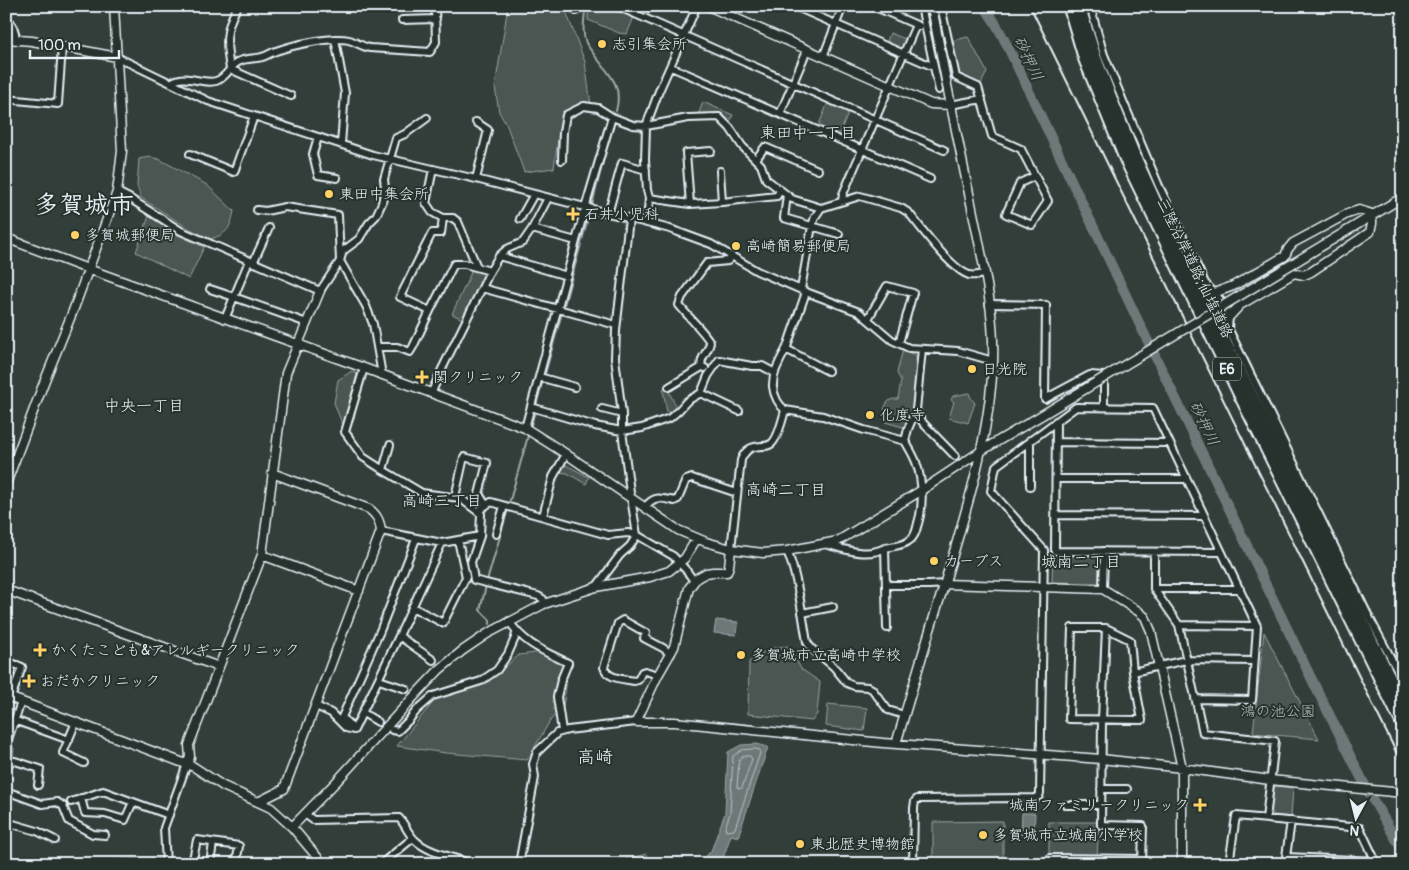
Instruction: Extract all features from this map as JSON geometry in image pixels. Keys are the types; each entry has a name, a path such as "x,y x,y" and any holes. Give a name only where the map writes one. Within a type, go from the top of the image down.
{"highway":[{"name":"三陸沿岸道路;仙塩道路","path":"1069,6 1085,60 1132,174 1403,725"},
{"name":"三陸沿岸道路;仙塩道路","path":"1079,6 1095,57 1114,106 1158,208 1403,704"}],"street":[{"path":"6,484 73,311 116,192 122,152 114,6"},
{"path":"230,69 226,41 228,27 238,6"},
{"path":"172,84 177,79 188,78 211,82 224,77 240,61 264,57 291,46 335,39 349,40 370,48 430,52 436,42 435,6"},
{"path":"572,6 576,11 581,7"},
{"path":"617,6 944,150"},
{"path":"647,223 649,198 646,190 646,126 697,6"},
{"path":"708,6 931,104 950,105 982,99"},
{"path":"794,6 934,67"},
{"path":"823,57 843,6"},
{"path":"873,6 925,28"},
{"path":"920,6 939,90"},
{"path":"896,744 974,483 987,421 993,361 991,317 985,274 950,105 932,6"},
{"path":"942,6 956,77 978,87 992,136 1021,148 1036,176 1048,201 1032,225 1006,214 1020,183 1036,176"},
{"path":"1090,6 1104,55 1159,186 1205,283 1224,304 1229,317 1228,328 1368,615 1403,681"},
{"path":"6,18 12,23 16,39"},
{"path":"402,20 436,19"},
{"path":"842,201 861,149 916,25"},
{"path":"6,39 16,39 117,57 208,101 373,155 476,179 670,229 711,244 757,270 860,312 892,340 909,348 958,351 993,361"},
{"path":"335,39 345,93 341,144"},
{"path":"6,99 58,104 62,47"},
{"path":"780,114 807,50"},
{"path":"671,67 930,179"},
{"path":"230,69 291,96"},
{"path":"562,160 566,115 584,106 598,108 633,126 646,126 688,118 719,117 730,128 742,146 761,165 766,180 792,199 820,208 860,196 901,208 909,213 949,260 962,271 974,275 985,274"},
{"path":"190,154 234,172 254,116"},
{"path":"525,428 534,408 539,377 561,309 576,241 612,116"},
{"path":"123,864 166,864 164,828 190,756 189,745 262,555 286,373 320,292 340,261 343,251 358,239 376,216 382,202 385,188 384,179 396,138 428,118"},
{"path":"476,122 488,130 476,179"},
{"path":"318,137 313,154 318,175 337,178"},
{"path":"756,159 765,147 818,170"},
{"path":"690,204 686,153 711,151"},
{"path":"608,214 622,163 646,170"},
{"path":"433,169 426,202 432,212 442,218 453,218 458,222 478,267"},
{"path":"720,171 722,202"},
{"path":"649,198 690,204 777,196 780,190"},
{"path":"116,192 129,198 181,232 320,292"},
{"path":"520,220 534,194"},
{"path":"786,195 784,218 839,234"},
{"path":"6,238 525,428 678,530 731,549 763,552 786,551 838,541 922,490 981,451 1403,197"},
{"path":"431,394 490,271 499,256 507,249 523,242 548,198"},
{"path":"257,210 266,211 285,207 338,215 340,261 366,306 373,324 382,376"},
{"path":"820,208 812,226 804,269 804,290 786,349 775,373 773,387 775,395 782,408 786,410 822,416 905,441"},
{"path":"1214,293 1233,286 1286,256 1288,249 1293,243 1346,214 1359,210 1372,214"},
{"path":"1229,317 1240,305 1294,274 1304,275 1311,272 1370,232 1372,214"},
{"path":"430,311 400,297 432,233 441,233 442,218"},
{"path":"596,587 637,536 622,431 622,414 615,358 616,325 628,219"},
{"path":"225,318 269,228"},
{"path":"532,229 576,241"},
{"path":"499,256 567,276"},
{"path":"702,367 702,357 710,347 710,342 703,330 693,322 679,305 682,297 707,263 728,260 732,256"},
{"path":"377,347 398,347 410,352 454,264 465,264 490,271"},
{"path":"868,319 887,286 913,293 898,343"},
{"path":"482,288 616,325"},
{"path":"210,289 307,323"},
{"path":"989,304 1046,305 1045,399 1090,375 1104,376 1104,407"},
{"path":"786,349 828,371"},
{"path":"825,544 868,553 900,545 909,541 914,536 921,516 922,490 916,461 905,441 916,410 922,349"},
{"path":"534,408 595,426 622,431 642,428 670,418 687,401 701,392 711,371 719,360 762,366 775,373"},
{"path":"702,367 711,371"},
{"path":"670,387 702,367"},
{"path":"364,368 346,432 363,457 422,493 460,498 482,514 480,536 471,562 474,580 538,596 543,599 544,604"},
{"path":"539,377 575,387"},
{"path":"701,392 739,411"},
{"path":"913,864 914,808 917,799 1037,798 1040,794 1044,550 991,491 996,466 1076,407 1152,408 1257,626 1252,700 1195,699"},
{"path":"602,409 622,414"},
{"path":"636,722 658,675 676,643 689,588 694,581 706,573 727,572 743,454 746,450 756,446 768,446 772,443 786,410"},
{"path":"916,410 923,423 955,456"},
{"path":"1056,422 1055,551 1221,552"},
{"path":"1030,440 1030,486"},
{"path":"1056,442 1168,443"},
{"path":"383,470 390,445"},
{"path":"543,516 553,477 566,454"},
{"path":"455,497 464,457 487,463 479,494 486,505"},
{"path":"258,802 284,789 381,531 380,522 369,509 272,473"},
{"path":"645,507 650,500 658,497 674,501 678,499 686,480 692,478 737,493"},
{"path":"1056,479 1186,479"},
{"path":"478,511 491,502 608,535 628,532 673,556 694,581"},
{"path":"496,534 507,507"},
{"path":"1056,515 1204,516"},
{"path":"381,531 442,543 480,536"},
{"path":"292,827 440,670 462,651 487,634 544,604 596,587 669,571 685,558 696,538"},
{"path":"354,730 342,717 380,631 416,539"},
{"path":"412,607 443,623 466,577 458,540"},
{"path":"354,730 442,543"},
{"path":"884,548 887,628"},
{"path":"786,551 790,559 807,642 811,648 834,667 847,683 854,686 868,687 888,710 904,715"},
{"path":"1103,589 1104,551"},
{"path":"1154,552 1154,589 1179,625 1203,733 1274,741 1266,819"},
{"path":"262,555 359,591"},
{"path":"886,585 944,584 1103,589 1130,605 1145,617 1151,630 1160,666 1182,768 1182,864"},
{"path":"1154,589 1240,590"},
{"path":"6,590 218,667"},
{"path":"802,613 833,606"},
{"path":"658,675 645,671 642,672 638,680 634,681 611,676 605,671 604,667 618,623 623,620 629,623 646,633 644,638 671,654"},
{"path":"509,622 516,633 532,645 568,663 557,697 562,731"},
{"path":"1179,625 1257,626"},
{"path":"1072,628 1106,628 1130,640 1133,672 1142,720 1069,719 1072,628"},
{"path":"1050,864 1050,858 1142,861 1143,826 1101,825 1102,719 1106,628"},
{"path":"392,730 398,730 425,699 481,681 497,670 508,654 516,633"},
{"path":"399,636 433,660"},
{"path":"1133,672 1186,660 1254,661"},
{"path":"6,661 22,667 9,697 187,764 223,786 270,808 292,827 323,864"},
{"path":"379,680 406,688"},
{"path":"6,783 9,750 6,742 21,702"},
{"path":"316,706 332,713 346,728 354,730"},
{"path":"363,713 378,722"},
{"path":"14,720 68,740"},
{"path":"76,722 63,753 84,763"},
{"path":"519,864 534,777 532,764 537,752 557,733 562,731 636,722 674,722 896,744 1101,759 1270,780 1403,793"},
{"path":"7,762 15,761 40,770 38,786"},
{"path":"1101,789 1127,789"},
{"path":"71,802 103,790 169,815"},
{"path":"6,791 42,804 57,802 63,806 69,821 93,834 105,835"},
{"path":"81,798 85,813 105,814 125,820 133,802"},
{"path":"1066,804 1102,805"},
{"path":"305,814 313,820 399,818 413,838 423,847 472,864"},
{"path":"1229,864 1236,816 1290,821 1360,828 1376,862 1286,861 1290,821"},
{"path":"6,822 37,831 55,840"},
{"path":"381,864 413,838"},
{"path":"192,864 197,840 239,846 236,864"},
{"path":"210,864 213,843"},
{"path":"6,852 9,864"},
{"path":"24,864 26,862 40,862"}],"green space":[{"path":"508,6 564,6 585,62 591,105 560,125 554,168 524,172 507,126 499,112 495,87"},
{"path":"588,6 611,6 634,17 627,34 619,33 588,20"},
{"path":"890,33 908,40 903,49 900,50 886,44"},
{"path":"968,37 987,72 981,84 958,74 951,41"},
{"path":"829,100 850,109 839,135 818,127"},
{"path":"703,102 733,115 730,122 720,114 698,115"},
{"path":"149,157 159,159 207,185 234,211 227,230 211,239 190,229 141,198 137,186 139,159"},
{"path":"149,216 178,235 204,247 189,279 136,252"},
{"path":"473,268 485,273 465,320 452,314"},
{"path":"903,349 918,357 915,410 906,428 885,422 888,414 884,409 889,401 898,399 901,381 897,373"},
{"path":"352,371 357,374 343,426 334,403 338,380"},
{"path":"667,388 677,408 670,413 667,412 663,390"},
{"path":"969,393 975,403 968,423 949,418 954,402 951,400 953,396"},
{"path":"566,465 589,477 586,484 567,473 559,472 561,466"},
{"path":"1053,554 1098,555 1101,557 1100,583 1052,582"},
{"name":"鴻の池公園","path":"1264,632 1319,739 1253,733"},
{"path":"789,646 801,669 820,682 817,714 812,721 748,714 749,662 770,648"},
{"path":"551,651 563,660 566,687 563,707 550,721 527,760 446,753 397,746 444,689 484,685 519,655"},
{"path":"828,704 867,708 864,731 826,726"},
{"path":"1274,786 1293,788 1291,817 1274,815 1271,811"},
{"path":"1003,821 1003,864 933,864 933,822"},
{"path":"1049,822 1099,822 1097,856 1049,855"},
{"path":"647,854 649,864 603,864"}],"water":[{"path":"716,620 738,622 736,635 714,633"},
{"path":"757,744 768,747 738,837 731,835 721,864 698,864 711,851 725,813 728,752 741,745"},
{"path":"1022,813 1035,813 1034,835 1021,835"}],"waterway":[{"name":"砂押川","path":"984,6 1007,45 1316,688 1370,795 1403,851"},
{"path":"582,8 585,11 584,31 586,43 610,75 616,87 618,94 616,111"},
{"path":"592,205 610,134"},
{"path":"545,374 589,215"},
{"path":"536,406 542,383"},
{"path":"531,425 535,411"},
{"path":"509,504 528,436"},
{"path":"487,581 508,509"},
{"path":"486,586 480,610 490,620 490,624"}],"tunnel":[{"path":"406,689 422,697"}],"railway":[{"path":"1030,6 1403,766"}],"place":[{"name":"志引集会所","path":"602,44"},
{"name":"東田中集会所","path":"329,194"},
{"name":"石井小児科","path":"573,214"},
{"name":"多賀城郵便局","path":"75,235"},
{"name":"高崎簡易郵便局","path":"736,246"},
{"name":"日光院","path":"972,369"},
{"name":"関クリニック","path":"422,377"},
{"name":"化度寺","path":"870,415"},
{"name":"カーブス","path":"934,561"},
{"name":"かくたこども&アレルギークリニック","path":"40,650"},
{"name":"多賀城市立高崎中学校","path":"741,655"},
{"name":"おだかクリニック","path":"29,681"},
{"name":"城南ファミリークリニック","path":"1200,805"},
{"name":"多賀城市立城南小学校","path":"983,835"},
{"name":"東北歴史博物館","path":"800,844"}],"district":[{"name":"東田中一丁目","path":"808,132"},
{"name":"多賀城市","path":"84,204"},
{"name":"中央一丁目","path":"144,405"},
{"name":"高崎二丁目","path":"786,489"},
{"name":"高崎三丁目","path":"442,500"},
{"name":"城南二丁目","path":"1081,561"},
{"name":"高崎","path":"595,757"}]}
